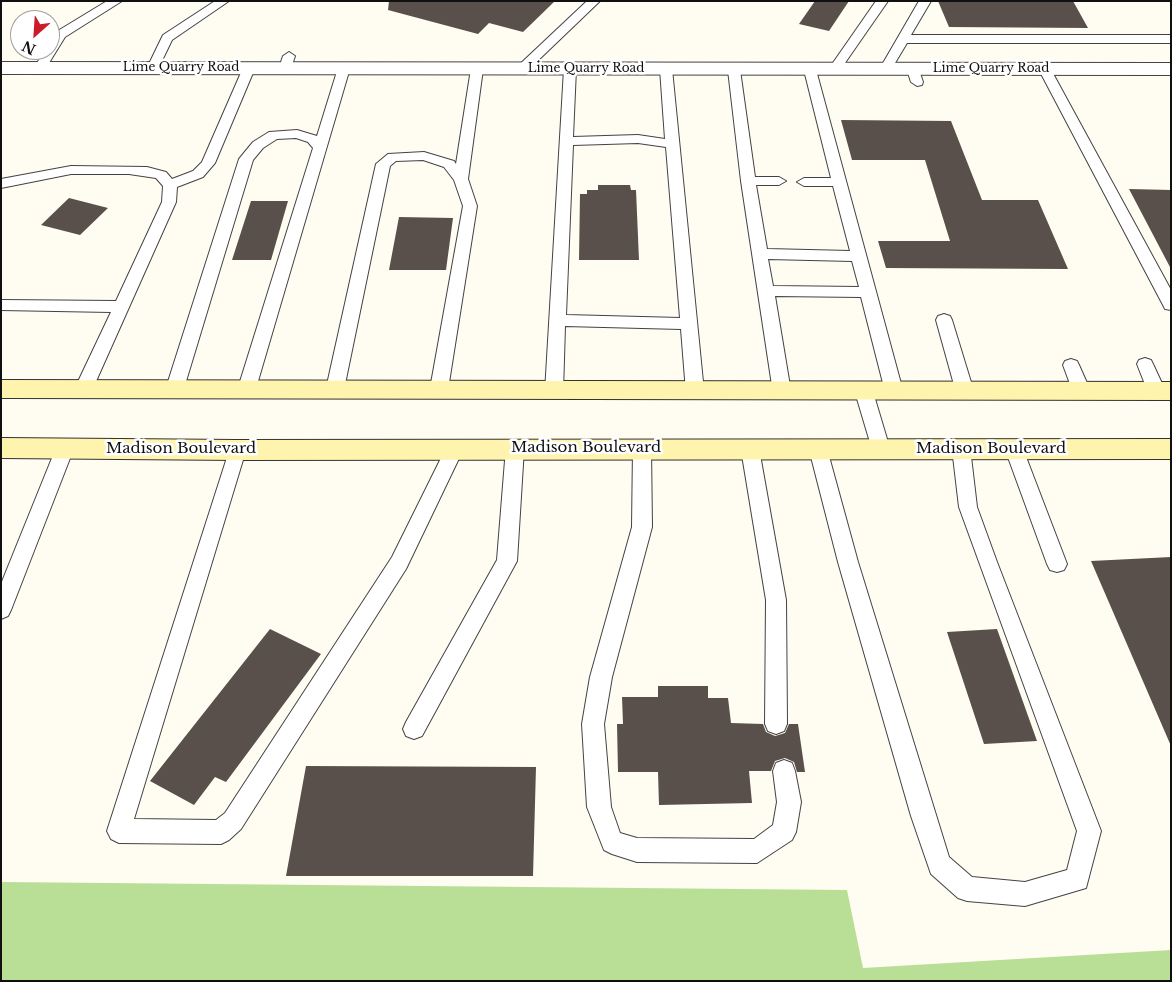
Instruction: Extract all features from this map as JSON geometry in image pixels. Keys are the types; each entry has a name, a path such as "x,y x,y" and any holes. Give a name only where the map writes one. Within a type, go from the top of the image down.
{"main road":[{"path":"1,389 247,388 440,389 554,392 1164,392"},
{"name":"Madison Boulevard","path":"1,448 237,450 455,448 1171,449"}],"street":[{"name":"Lime Quarry Road","path":"1,68 249,68 287,62 344,68 884,70 915,76 1044,68 1171,70"}],"lane":[{"path":"40,68 60,35 116,1"},
{"path":"153,68 167,38 223,1"},
{"path":"523,68 594,1"},
{"path":"834,70 882,1"},
{"path":"884,70 925,1"},
{"path":"903,39 1171,39"},
{"path":"170,185 198,174 208,163 249,68"},
{"path":"247,388 344,68"},
{"path":"1044,68 1171,305"},
{"path":"461,179 477,69"},
{"path":"554,392 570,69"},
{"path":"666,69 695,392"},
{"path":"734,70 748,181 782,392"},
{"path":"810,70 894,391"},
{"path":"175,388 246,159 258,146 274,135 297,134 313,139 320,149"},
{"path":"567,141 638,139 673,144"},
{"path":"335,389 383,164 393,157 424,156 449,164 461,179 470,206 440,389"},
{"path":"1,184 17,179 71,170 129,170 147,171 161,175 170,185 170,202 84,388"},
{"path":"748,181 779,181"},
{"path":"804,182 840,182"},
{"path":"760,254 859,256"},
{"path":"765,291 869,292"},
{"path":"1,305 120,307"},
{"path":"558,320 688,324"},
{"path":"944,320 965,392"},
{"path":"1145,364 1164,392"},
{"path":"1071,365 1082,392"},
{"path":"864,392 881,449"},
{"path":"1,610 65,448"},
{"path":"237,450 119,831 221,832 233,821 399,563 455,448"},
{"path":"414,729 508,561 515,448"},
{"path":"642,448 642,527 601,677 593,724 598,807 612,842 637,850 757,850 784,832 789,802 784,772"},
{"path":"818,449 922,816 940,864 967,889 1025,894 1077,879 1089,831 968,507 960,448"},
{"path":"750,449 776,600 776,724"},
{"path":"1014,449 1057,564"}],"green space":[{"path":"1,882 847,890 863,968 1171,950 1171,981 1,981"}],"building":[{"path":"389,1 555,1 523,32 489,23 478,34 388,10"},
{"path":"815,1 849,1 829,31 799,24"},
{"path":"938,1 1073,1 1088,28 949,27"},
{"path":"841,120 951,121 982,200 1038,200 1068,269 886,268 878,241 950,241 925,160 852,160"},
{"path":"598,185 630,185 631,190 636,190 639,260 579,260 580,194 587,194 587,190 598,190"},
{"path":"1129,189 1171,190 1171,269"},
{"path":"69,198 108,208 80,235 41,225"},
{"path":"251,201 288,201 271,260 232,260"},
{"path":"399,217 453,218 446,270 389,270"},
{"path":"1171,557 1171,746 1091,561"},
{"path":"270,629 321,654 226,782 215,777 194,805 150,781"},
{"path":"997,629 1037,741 984,744 947,632"},
{"path":"658,686 708,686 708,698 728,698 731,723 763,724 766,732 775,736 785,733 789,724 798,724 805,772 797,772 794,762 785,758 775,761 771,771 749,771 752,803 659,805 658,772 618,772 617,724 623,724 622,697 658,697"},
{"path":"306,766 536,767 533,876 286,876"}]}
